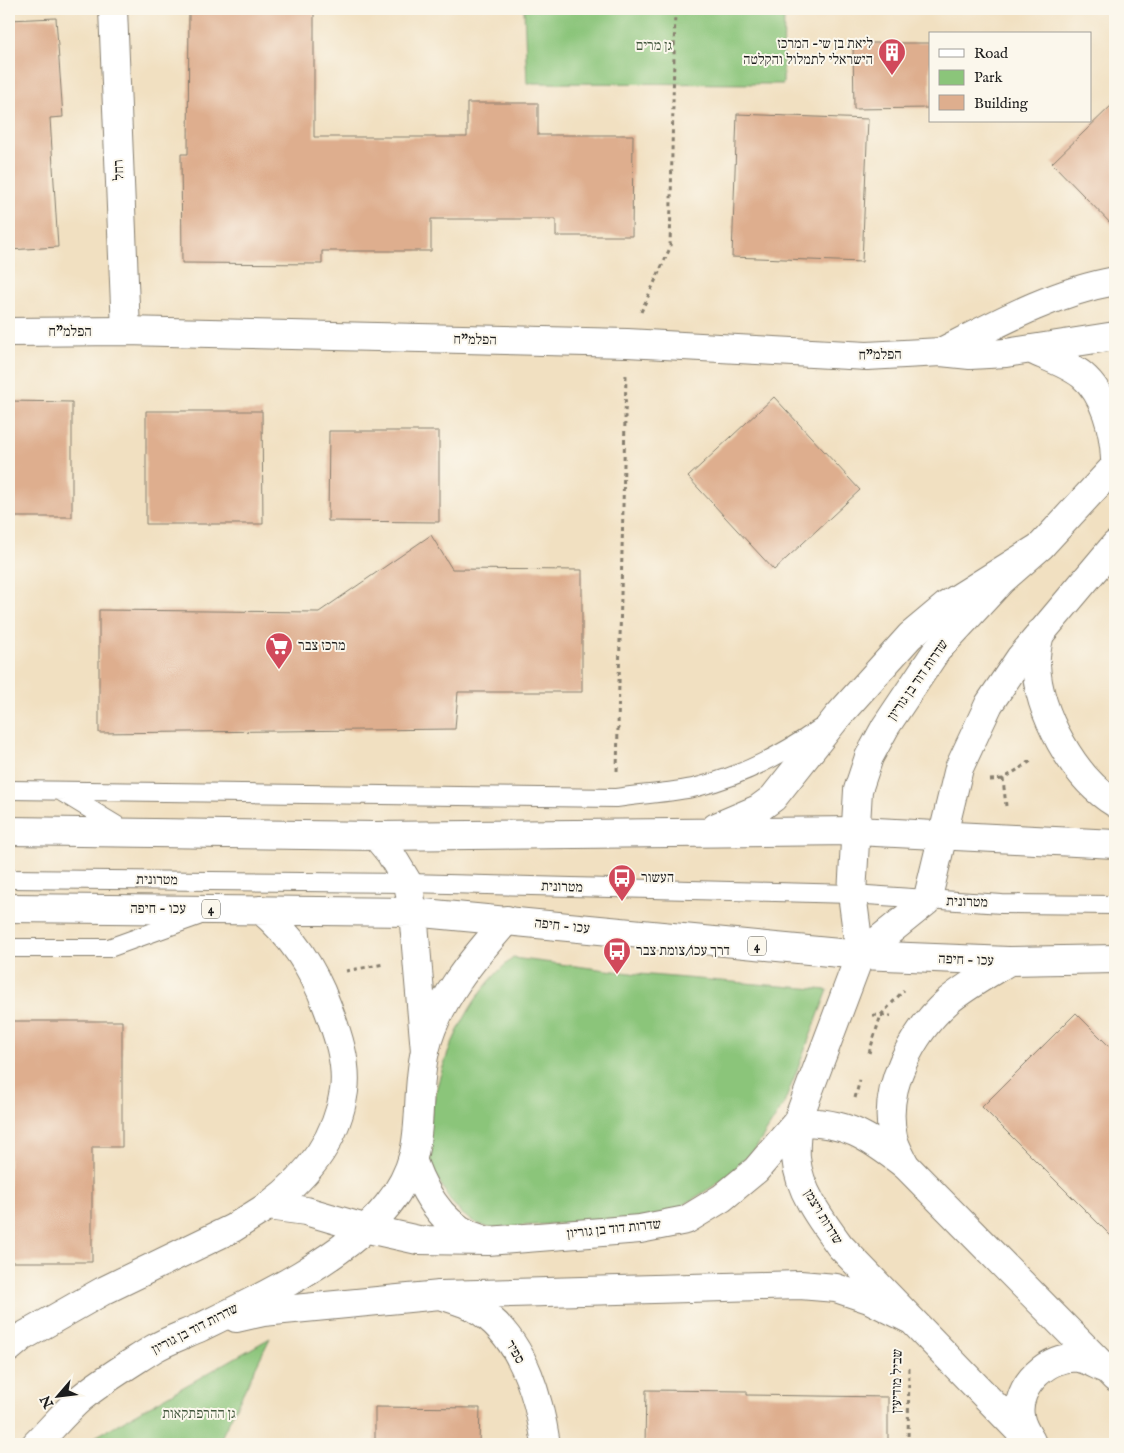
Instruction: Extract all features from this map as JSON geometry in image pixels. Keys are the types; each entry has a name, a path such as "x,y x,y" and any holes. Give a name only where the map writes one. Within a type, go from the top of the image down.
{"main road":[{"name":"רחל","path":"113,9 126,332"},
{"name":"הפלמ\"ח","path":"941,352 1001,321 1055,299 1115,282"},
{"name":"הפלמ\"ח","path":"9,332 126,332 627,343 867,356 941,352 970,355 1034,350 1115,336"},
{"path":"1034,350 1068,366 1083,377 1100,400 1110,423 1115,459"},
{"name":"שדרות דוד בן גוריון","path":"860,955 852,894 858,790 869,758 886,726 937,650 1001,581 1041,546 1115,466"},
{"path":"927,901 959,768 973,735 1006,678 1040,633 1115,545"},
{"path":"703,832 758,808 773,798 838,716 910,636 946,605 1041,546"},
{"path":"1040,633 1035,663 1042,702 1076,768 1113,801"},
{"path":"9,831 376,836 856,831 1115,844"},
{"path":"376,836 390,853 408,883 413,912 425,1051"},
{"name":"שדרות דוד בן גוריון","path":"268,1206 306,1211 364,1228 418,1240 488,1241 640,1229 686,1220 722,1198 756,1170 797,1122 819,1070 837,1012 860,955 927,901"},
{"name":"עכו - חיפה","path":"9,908 413,912 860,955 1008,961 1115,959"},
{"path":"9,1348 22,1337 103,1291 233,1228 268,1206 291,1189 306,1174 320,1152 334,1126 344,1091 343,1059 333,1020 316,976 286,935 261,910"},
{"name":"שדרות דוד בן גוריון","path":"36,1444 82,1398 155,1349 203,1326 316,1266 364,1228 386,1207 401,1187 413,1162 425,1051 434,1026 454,988 483,947 507,920"},
{"path":"905,1166 893,1138 891,1108 902,1064 930,1020 962,991 1008,961"},
{"path":"797,1122 822,1122 846,1128 870,1138 905,1166 1111,1374"},
{"name":"שדרות ויצמן","path":"797,1122 796,1159 805,1190 821,1219 840,1246 1032,1444"},
{"path":"413,1162 425,1190 442,1215 474,1237 488,1241"},
{"path":"203,1326 263,1312 440,1295 800,1285 836,1288 869,1299 909,1318"},
{"name":"ספיר","path":"440,1295 467,1304 488,1317 508,1338 527,1372 542,1416 546,1444"},
{"path":"1032,1444 1019,1415 1021,1400 1037,1373 1051,1363 1077,1358 1111,1374"}],"lane":[{"path":"9,790 616,798 695,788 734,776 800,742 838,716"},
{"path":"60,791 128,833"},
{"name":"מטרונית","path":"9,879 408,883 852,894 927,901 1115,905"},
{"path":"9,948 109,948 216,909"}],"path":[{"path":"616,798 627,343 670,248 674,9"},
{"path":"1010,839 1003,779 1062,741"},
{"path":"316,976 417,958"},
{"path":"837,1012 930,1020"},
{"name":"שביל מודיעין","path":"908,1444 909,1318"}],"green space":[{"name":"גן מרים","path":"524,9 784,9 783,84 527,83"},
{"path":"513,958 638,974 828,990 784,1104 756,1148 723,1180 679,1208 644,1218 490,1228 474,1222 462,1214 447,1196 432,1165 427,1150 427,1139 440,1075 458,1031 482,991"},
{"name":"גן ההרפתקאות","path":"270,1338 218,1444 86,1444 95,1437"}],"building":[{"path":"189,9 314,9 314,137 467,137 467,103 538,103 538,135 633,135 632,236 556,236 556,219 431,219 431,251 322,251 322,264 182,263 181,154 188,154"},
{"path":"56,18 63,117 50,118 58,247 9,250 9,20"},
{"name":"ליאת בן שי- המרכז הישראלי לתמלול והקלטה","path":"853,43 929,43 929,108 854,109"},
{"path":"1115,102 1115,228 1052,163"},
{"path":"737,114 868,119 862,262 732,257"},
{"path":"774,397 860,490 774,570 688,477"},
{"path":"9,401 72,402 72,517 9,517"},
{"path":"146,411 262,411 263,524 146,524"},
{"path":"329,431 439,431 439,522 328,521"},
{"name":"מרכז צבר","path":"431,535 452,569 582,570 582,692 458,692 455,729 99,733 99,610 319,612"},
{"path":"1076,1013 1115,1052 1115,1240 982,1107"},
{"path":"9,1021 122,1021 122,1147 92,1147 92,1262 9,1262"},
{"path":"646,1390 747,1391 747,1395 888,1397 888,1444 645,1444"},
{"path":"375,1407 480,1408 479,1444 375,1444"}],"place":[{"name":"ליאת בן שי- המרכז הישראלי לתמלול והקלטה","path":"892,76"},
{"name":"מרכז צבר","path":"279,670"},
{"name":"העשור","path":"622,902"},
{"name":"דרך עכו/צומת צבר","path":"617,975"}]}
